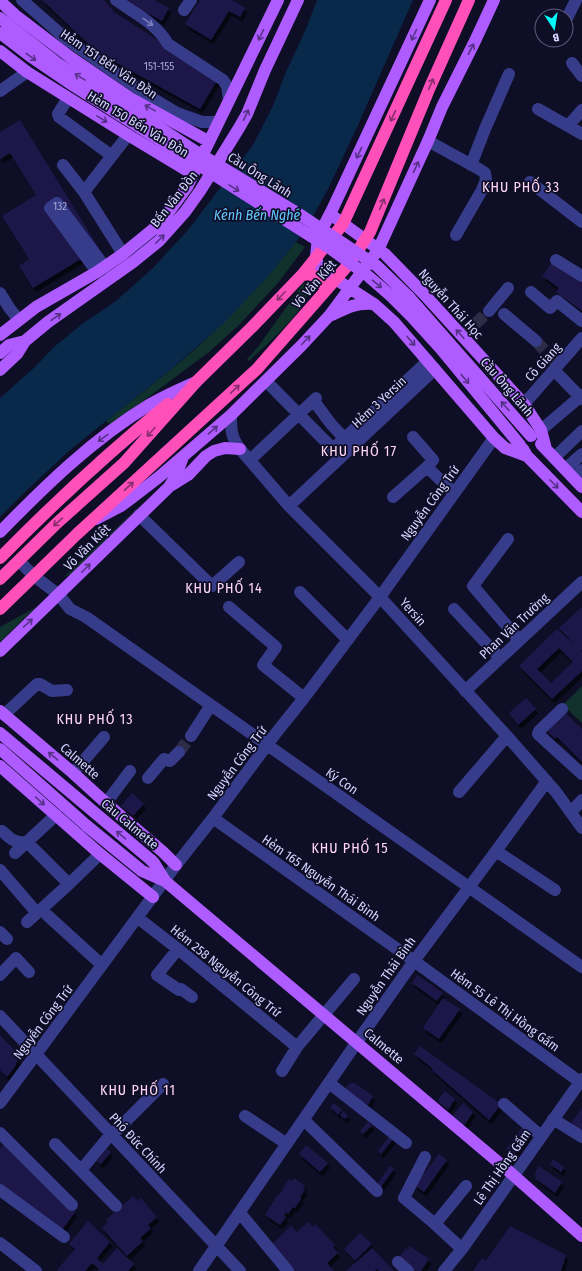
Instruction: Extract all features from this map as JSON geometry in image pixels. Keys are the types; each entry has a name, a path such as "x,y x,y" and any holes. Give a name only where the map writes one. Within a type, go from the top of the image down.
{"highway":[{"name":"Võ Văn Kiệt","path":"0,579 52,528 124,463 196,382 302,275 343,224 446,0"},
{"name":"Võ Văn Kiệt","path":"0,609 90,522 258,369 349,264 366,240 430,87 469,0"},
{"path":"302,275 310,274 318,278 323,283 325,291"},
{"path":"0,558 52,507 139,428 196,382"},
{"name":"Võ Văn Kiệt","path":"0,571 18,561"}],"main road":[{"name":"Bến Vân Đồn","path":"1,330 123,254 156,227 168,213 187,187 208,141 278,0"},
{"name":"Bến Vân Đồn","path":"2,362 17,354 25,341 48,322 109,280 149,250 185,212 240,128 298,0"},
{"name":"Võ Văn Kiệt","path":"316,257 318,237 430,0"},
{"name":"Võ Văn Kiệt","path":"90,522 133,498 184,456 230,415 266,381 329,316 350,289 378,250 442,107 494,0"},
{"name":"Hẻm 151 Bến Vân Đồn","path":"0,1 15,15 70,57 130,98 208,141"},
{"name":"Cầu Ông Lãnh","path":"0,18 57,63 121,102 195,151 302,216 377,266 408,296 536,433"},
{"name":"Cầu Ông Lãnh","path":"0,33 30,56 74,86 331,249 368,276 391,296 441,349 520,445 527,456"},
{"name":"Hẻm 150 Bến Vân Đồn","path":"0,51 27,72 193,174"},
{"path":"164,156 184,127"},
{"name":"Nguyễn Thái Học","path":"330,214 394,262 524,404 536,433 546,449 565,469 579,478"},
{"path":"388,228 388,238 394,262"},
{"path":"316,257 318,265 323,271 374,304 394,322 494,438 505,448 527,456 582,512"},
{"path":"394,322 423,293"},
{"path":"329,316 361,303 374,304"},
{"name":"Võ Văn Kiệt","path":"0,532 33,499 99,440 149,405 196,382"},
{"path":"169,487 188,475 206,456 214,451 225,448 240,450"},
{"name":"Võ Văn Kiệt","path":"0,651 169,487 176,476 184,456"},
{"name":"Calmette","path":"2,713 74,773 106,804 163,852 176,865"},
{"path":"0,753 20,729"},
{"name":"Cầu Calmette","path":"0,733 151,860 165,881"},
{"path":"0,749 87,826 142,871 165,881"},
{"path":"0,766 100,854 153,897"},
{"name":"Calmette","path":"165,881 514,1175 582,1236"}],"street":[{"path":"22,0 65,38 150,97 175,112 202,122 218,122"},
{"path":"116,0 151,24 163,36 168,44 223,80 227,86 229,100"},
{"path":"184,10 192,0"},
{"path":"576,0 582,4"},
{"path":"46,39 65,38"},
{"path":"572,63 582,76"},
{"path":"0,91 27,72"},
{"path":"471,165 484,129 509,74"},
{"name":"Hẻm 150 Bến Vân Đồn","path":"68,98 58,114 60,117 112,156"},
{"path":"538,109 582,134"},
{"path":"568,126 582,110"},
{"path":"84,192 128,135"},
{"path":"428,141 485,173 486,180 482,190 456,235"},
{"path":"63,165 84,192 123,254"},
{"path":"530,182 582,222"},
{"path":"57,202 101,269 50,208 57,202"},
{"path":"556,260 582,276"},
{"path":"489,311 508,288"},
{"path":"531,292 550,308 557,301 582,321"},
{"path":"0,293 4,308 19,320"},
{"path":"504,314 536,341"},
{"name":"Cô Giang","path":"524,404 554,370 578,352 582,338"},
{"path":"266,381 333,449 432,365"},
{"name":"Hẻm 3 Yersin","path":"289,506 432,365"},
{"path":"536,433 581,397 554,370"},
{"path":"250,460 315,399 330,424 345,438"},
{"name":"Yersin","path":"230,415 231,434 240,450 289,506 380,597 507,736 547,781 582,828"},
{"path":"554,458 582,431"},
{"path":"393,497 432,460 413,437"},
{"name":"Nguyễn Công Trứ","path":"0,1103 176,865 380,597 494,438"},
{"path":"565,469 582,454"},
{"path":"427,466 454,493"},
{"path":"139,516 212,586 239,562"},
{"path":"508,539 473,586 519,640"},
{"name":"Ký Con","path":"18,561 34,576 59,595 76,603 86,618 582,967"},
{"name":"Phan Văn Trường","path":"465,691 582,582"},
{"path":"300,592 348,640"},
{"path":"229,607 276,647 262,665 304,698"},
{"path":"454,609 500,658"},
{"path":"2,713 37,684 40,684 52,691 67,690"},
{"path":"191,736 211,705"},
{"path":"562,709 539,731 538,734 582,774"},
{"path":"459,792 507,736"},
{"path":"74,773 104,737"},
{"path":"148,778 164,759 170,760 179,752"},
{"path":"106,804 130,771"},
{"name":"Nguyễn Thái Bình","path":"199,1271 414,961 547,781"},
{"path":"570,812 582,800"},
{"path":"15,853 56,815"},
{"name":"Hẻm 165 Nguyễn Thái Bình","path":"213,818 414,961"},
{"path":"2,831 12,840 20,843 26,842"},
{"path":"26,842 69,884"},
{"path":"496,851 555,890"},
{"path":"27,922 42,914 69,884 100,854"},
{"path":"2,867 42,914 102,965"},
{"name":"Hẻm 258 Nguyễn Công Trứ","path":"138,918 297,1047"},
{"path":"178,949 157,975 192,997"},
{"path":"0,975 16,958 29,972"},
{"name":"Hẻm 55 Lê Thị Hồng Gấm","path":"414,961 581,1081"},
{"path":"282,1071 297,1047 354,979"},
{"name":"Phó Đức Chính","path":"0,1016 240,1271"},
{"name":"Lê Thị Hồng Gấm","path":"444,1271 462,1249 581,1081"},
{"path":"328,1083 406,1143"},
{"path":"81,1170 112,1134 163,1084"},
{"path":"504,1104 541,1136"},
{"path":"245,1116 287,1144"},
{"path":"553,1119 582,1137"},
{"path":"304,1120 377,1192"},
{"path":"0,1133 72,1205"},
{"path":"55,1144 116,1206"},
{"path":"425,1157 404,1198 462,1249"},
{"path":"435,1224 466,1186"},
{"path":"0,1190 64,1237"},
{"path":"240,1213 288,1271"},
{"path":"0,1243 36,1271"},
{"path":"398,1262 408,1271"}],"green space":[{"path":"296,242 305,247 278,283 239,325 209,352 111,425 106,421 166,374 209,336 251,294"},
{"path":"304,282 308,285 308,293 298,312 282,330 249,361 247,359 258,347"},
{"path":"149,497 71,574 64,577"},
{"path":"36,607 4,638 0,642 0,627"},
{"path":"582,686 582,723 563,705"}],"water":[{"name":"Kênh Bến Nghé","path":"317,0 413,0 358,125 328,189 307,227 266,279 223,324 169,371 71,449 0,517 0,398 35,367 54,347 82,324 116,301 152,269 188,230 253,145 273,106"}],"building":[{"path":"42,0 104,0 114,12 218,79 200,109 97,52"},
{"path":"127,0 154,0 169,8 162,21 126,2"},
{"path":"200,0 232,0 245,8 240,17 229,11 211,40 185,24"},
{"path":"20,120 99,248 33,288 19,266 29,259 2,216 36,195 10,153 0,159 0,132"},
{"path":"552,262 569,275 572,271 582,279 582,311 556,292 559,288 542,276"},
{"path":"582,607 582,671 552,699 519,666 557,629 575,645 559,628","holes":["559,648 573,662 551,683 537,669"]},
{"path":"526,698 536,709 518,725 509,713"},
{"path":"563,711 582,729 582,762 557,737 555,739 545,729"},
{"path":"132,793 144,804 133,816 121,806"},
{"path":"417,975 443,993 437,1001 412,983"},
{"path":"443,998 460,1009 439,1039 423,1028"},
{"path":"0,1035 16,1052 18,1058 15,1067 7,1077 0,1070"},
{"path":"420,1046 501,1104 489,1120 432,1070 432,1068 414,1054"},
{"path":"350,1083 356,1084 373,1096 368,1105 344,1091"},
{"path":"445,1091 455,1099 448,1110 437,1101"},
{"path":"334,1103 342,1110 338,1115 330,1107"},
{"path":"463,1103 473,1112 463,1127 452,1117"},
{"path":"582,1108 582,1131 571,1123"},
{"path":"343,1111 348,1116 345,1119 340,1115"},
{"path":"368,1122 372,1125 363,1134 360,1131"},
{"path":"524,1125 531,1130 515,1153 512,1154 506,1149"},
{"path":"391,1134 395,1137 381,1154 378,1151"},
{"path":"4,1143 75,1212 62,1230 0,1184 0,1149"},
{"path":"306,1145 328,1163 320,1172 299,1154"},
{"path":"107,1149 111,1152 101,1164 97,1161"},
{"path":"439,1154 447,1160 424,1192 415,1185"},
{"path":"553,1159 564,1167 561,1172 550,1164"},
{"path":"390,1166 394,1169 380,1188 376,1186"},
{"path":"538,1166 562,1182 555,1193 536,1179 535,1174"},
{"path":"294,1178 305,1186 303,1189 305,1190 295,1208 293,1207 288,1214 286,1212 284,1216 286,1217 280,1225 265,1215 289,1179 292,1181"},
{"path":"133,1196 138,1201 141,1198 157,1217 148,1225 151,1228 140,1238 143,1241 127,1256 102,1228 108,1222 106,1220"},
{"path":"88,1221 110,1242 97,1258 103,1264 117,1248 134,1264 128,1271 97,1271 99,1269 92,1263 85,1271 57,1270 75,1249 69,1244"},
{"path":"308,1222 313,1227 315,1224 335,1245 333,1247 338,1253 327,1263 334,1271 293,1271 285,1262 287,1260 271,1245 291,1226 297,1232"},
{"path":"510,1226 566,1255 561,1271 473,1271 482,1258 486,1261"},
{"path":"360,1233 372,1244 355,1261 344,1249"},
{"path":"410,1246 429,1259 421,1271 415,1271 398,1259 406,1248 408,1250"},
{"path":"372,1248 394,1271 379,1271 377,1269 375,1271 346,1271"}],"tunnel":[{"path":"462,336 489,311"},
{"path":"536,341 558,365"},
{"path":"179,752 191,736"}],"district":[{"name":"KHU PHỐ 33","path":"521,187"},
{"name":"KHU PHỐ 17","path":"359,451"},
{"name":"KHU PHỐ 14","path":"224,588"},
{"name":"KHU PHỐ 13","path":"95,719"},
{"name":"KHU PHỐ 15","path":"350,848"},
{"name":"KHU PHỐ 11","path":"138,1090"}]}
